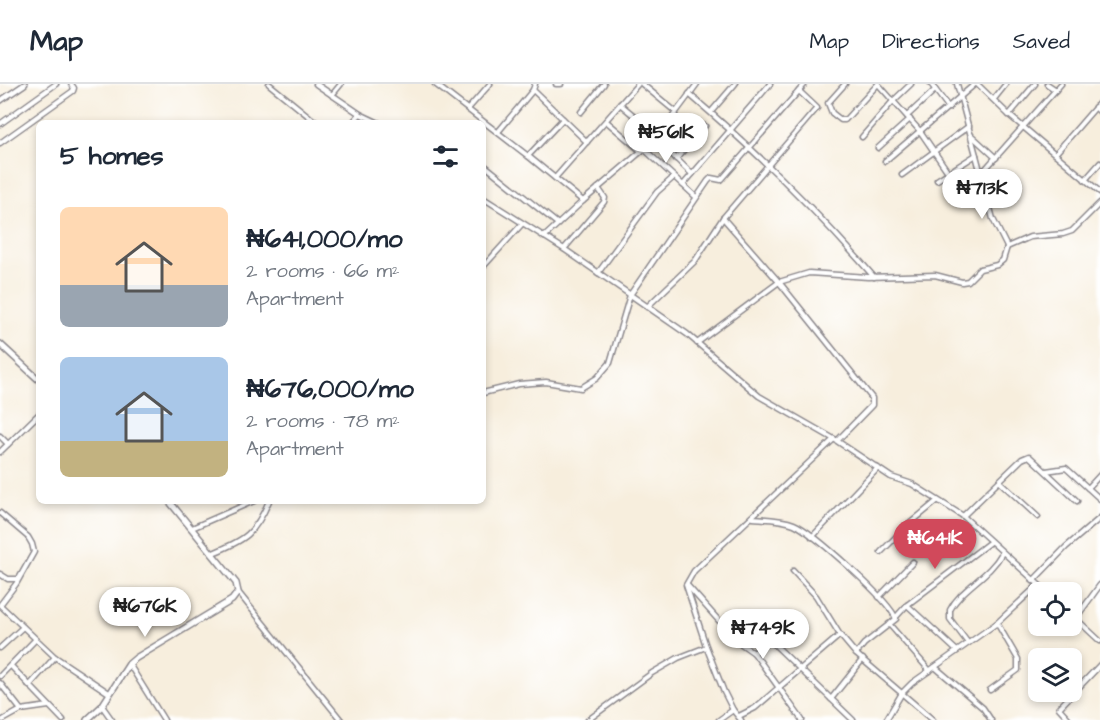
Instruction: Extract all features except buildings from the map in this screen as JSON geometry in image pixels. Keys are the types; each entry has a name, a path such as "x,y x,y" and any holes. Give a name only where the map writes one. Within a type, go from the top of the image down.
{"street":[{"path":"0,101 25,84"},
{"path":"0,124 56,84"},
{"path":"0,143 73,91 71,84"},
{"path":"269,84 313,120"},
{"path":"316,84 373,120"},
{"path":"332,95 341,84"},
{"path":"435,84 481,120"},
{"path":"468,109 490,84"},
{"path":"498,132 533,90 535,84"},
{"path":"556,84 561,84"},
{"path":"581,111 604,84"},
{"path":"555,178 640,84 676,112"},
{"path":"544,237 656,137 697,84"},
{"path":"711,112 735,84"},
{"path":"683,185 770,84"},
{"path":"486,392 535,382 553,382 581,388 590,384 610,363 630,295 696,197 710,179 723,178 805,84"},
{"path":"844,84 828,103 832,113 841,120 845,120 878,84 920,131 959,188"},
{"path":"862,137 911,84"},
{"path":"931,84 950,108"},
{"path":"697,343 779,282 809,273 874,277 935,275 962,282 968,281 984,268 993,267 1003,260 1007,247 993,219 957,84"},
{"path":"885,161 976,84 1100,192"},
{"path":"994,99 1006,84"},
{"path":"1009,115 1035,84"},
{"path":"1047,84 1056,90"},
{"path":"980,175 1061,84"},
{"path":"533,90 587,142"},
{"path":"878,148 935,90"},
{"path":"647,307 695,261 723,218 817,108 799,91"},
{"path":"689,94 750,147 855,254 874,277"},
{"path":"1055,154 1100,102"},
{"path":"620,104 692,174"},
{"path":"1095,107 1100,112"},
{"path":"355,120 360,114"},
{"path":"528,156 563,119"},
{"path":"606,121 696,197"},
{"path":"486,124 583,201"},
{"path":"676,159 705,126"},
{"path":"902,175 969,126"},
{"path":"971,135 996,158"},
{"path":"937,180 976,155"},
{"path":"1085,180 1100,163"},
{"path":"486,166 558,224"},
{"path":"598,273 657,192 674,177"},
{"path":"564,249 604,202 605,198 598,188"},
{"path":"486,200 564,249 647,307 697,343 759,396 836,439 891,477 912,484 963,516 1033,581 1066,547 1100,518"},
{"path":"1007,247 1030,237 1072,231 1100,203"},
{"path":"723,218 779,282 872,398 872,405 694,571 687,585 706,646 733,710 740,718 755,708 840,635"},
{"path":"486,264 522,224"},
{"path":"0,344 36,377"},
{"path":"0,452 36,417"},
{"path":"0,436 8,444"},
{"path":"963,516 1022,459 1029,456 1077,501"},
{"path":"812,537 879,468"},
{"path":"1046,471 1066,468 1100,499"},
{"path":"1088,488 1100,475"},
{"path":"999,482 1038,517"},
{"path":"881,552 937,501"},
{"path":"172,504 213,553 236,583 238,592 341,720"},
{"path":"192,528 247,504"},
{"path":"213,553 236,544 252,532 268,504"},
{"path":"0,513 28,537 34,552 0,605 55,657 109,693"},
{"path":"752,518 797,525 879,597 896,617"},
{"path":"856,654 864,644 896,619 907,605 990,542"},
{"path":"968,643 950,620 950,610 960,597 989,572 1002,553"},
{"path":"879,597 912,562"},
{"path":"793,571 816,596 840,635 856,654 933,720"},
{"path":"0,574 8,579 18,579"},
{"path":"687,585 737,641 754,653 802,720"},
{"path":"1082,610 1100,585"},
{"path":"87,720 102,706 129,664 136,658 232,600 238,592"},
{"path":"886,720 902,693 930,670 997,623 1028,594"},
{"path":"907,605 957,651"},
{"path":"990,690 1018,669 1018,660 997,623"},
{"path":"889,624 930,670"},
{"path":"1082,624 1100,641"},
{"path":"0,648 22,627"},
{"path":"0,676 36,640"},
{"path":"754,653 768,640 853,720"},
{"path":"588,720 652,673 706,646"},
{"path":"29,686 55,657"},
{"path":"831,699 862,659"},
{"path":"129,664 164,720"},
{"path":"1070,720 1059,708 1100,665"},
{"path":"11,666 63,720"},
{"path":"935,667 983,708 992,720"},
{"path":"0,684 21,710"},
{"path":"2,720 21,710 49,706"},
{"path":"102,706 112,720"},
{"path":"719,720 733,710"},
{"path":"15,713 20,720"}]}
